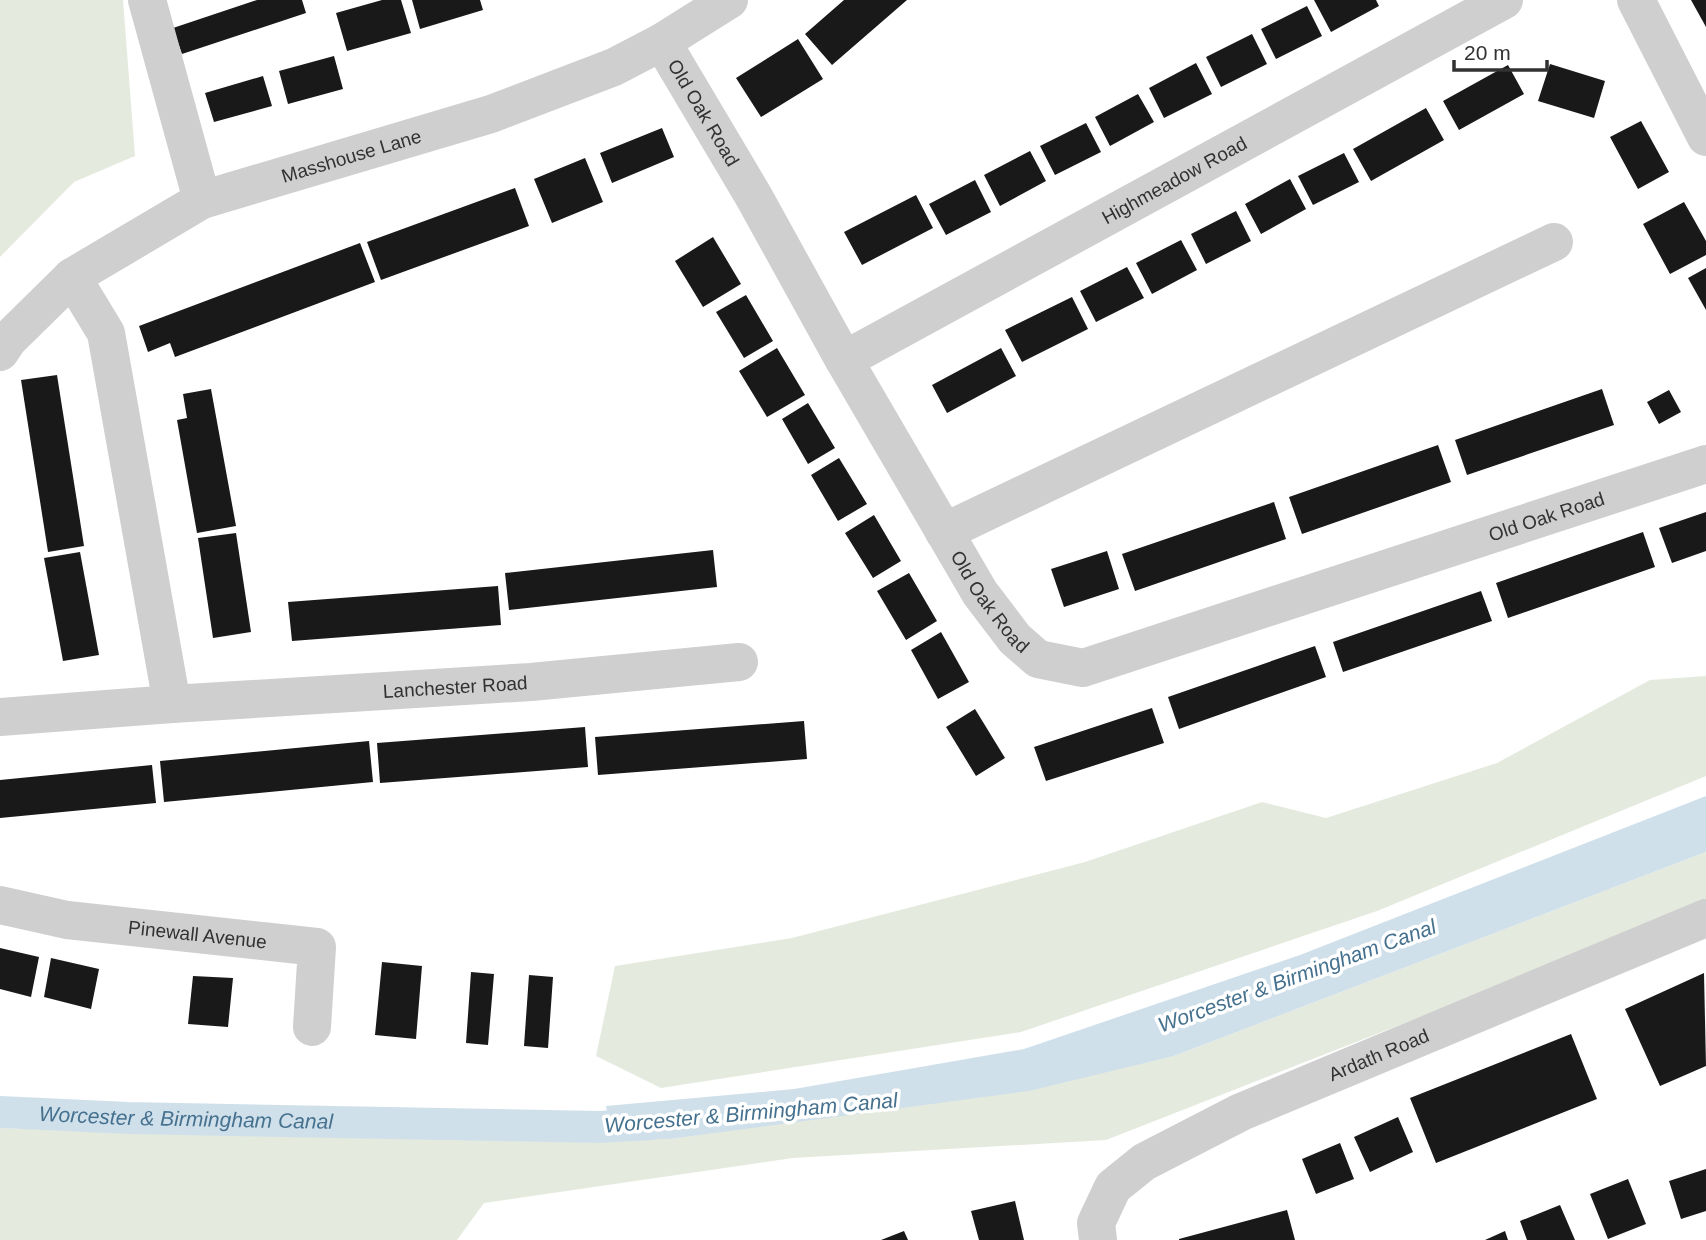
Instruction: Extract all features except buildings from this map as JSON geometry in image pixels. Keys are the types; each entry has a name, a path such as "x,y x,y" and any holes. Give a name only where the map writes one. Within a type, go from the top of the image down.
{"street":[{"path":"147,0 202,200"},
{"name":"Masshouse Lane","path":"0,352 8,340 72,277 202,200 491,114 614,67 729,0"},
{"name":"Highmeadow Road","path":"844,360 1504,0"},
{"path":"1636,0 1706,137"},
{"name":"Old Oak Road","path":"662,41 980,593 1015,639 1038,659 1083,668 1706,464"},
{"path":"944,532 1554,242"},
{"path":"72,277 106,333 172,704"},
{"name":"Lanchester Road","path":"0,717 531,682 739,662"},
{"name":"Pinewall Avenue","path":"0,905 67,920 317,947 312,1027"},
{"name":"Ardath Road","path":"1098,1240 1096,1223 1113,1187 1144,1162 1241,1112 1706,918"}],"shaded area":[{"path":"0,0 123,0 135,156 74,182 0,257"},
{"path":"1706,676 1706,776 1377,911 1021,1032 661,1088 596,1056 615,966 792,938 1085,862 1262,802 1326,818 1497,763 1650,680"},
{"path":"1706,852 1706,905 1106,1140 793,1158 484,1203 457,1240 0,1240 0,1128 670,1139 785,1122 1174,1056"}],"water":[{"path":"1706,796 1706,852 1174,1056 1029,1091 670,1139 612,1139 606,1106 794,1089 1024,1049 1300,955"}],"waterway":[{"name":"Worcester & Birmingham Canal","path":"0,1112 128,1118 599,1127 652,1124"}]}
